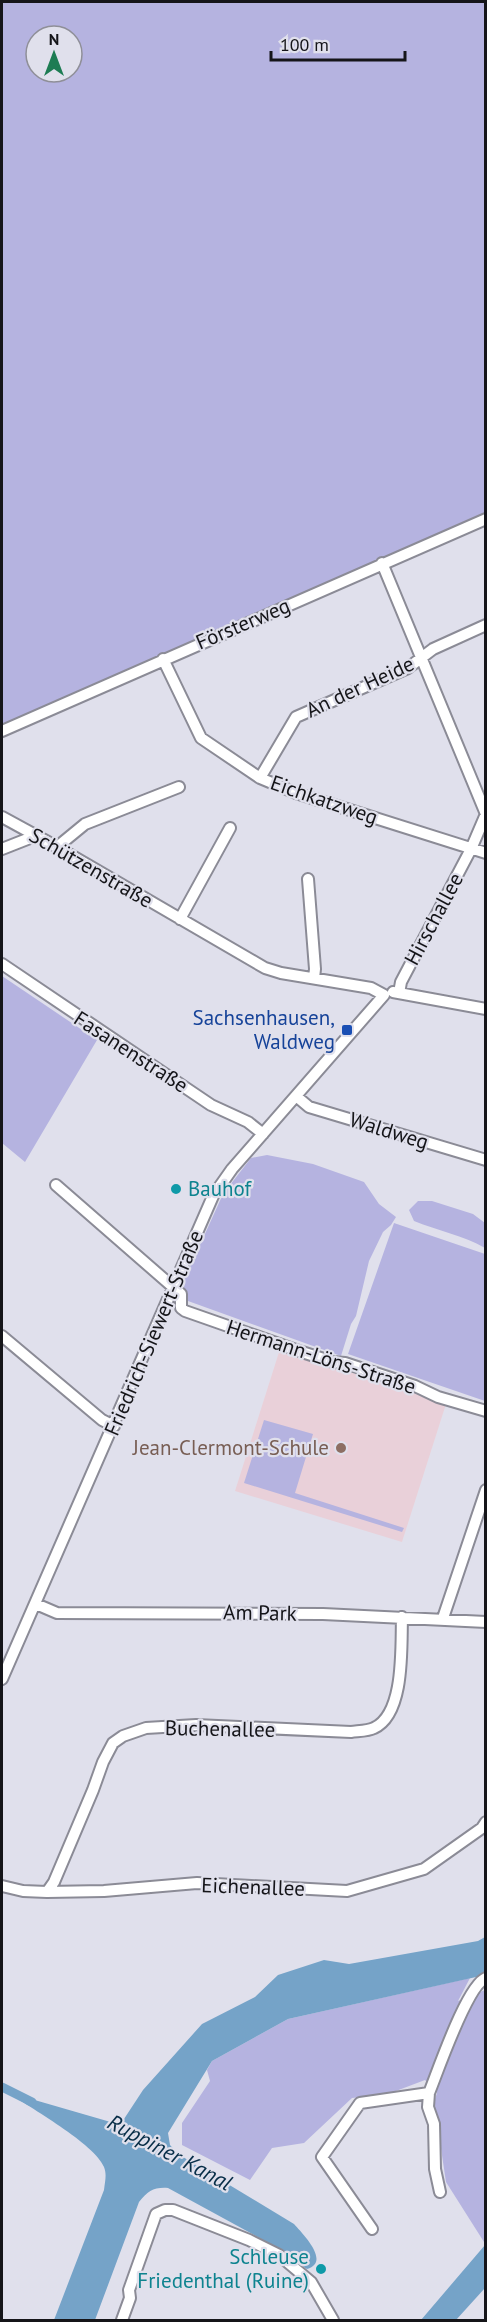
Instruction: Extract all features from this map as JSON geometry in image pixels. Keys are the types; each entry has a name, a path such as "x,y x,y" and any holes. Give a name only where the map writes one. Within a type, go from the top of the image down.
{"street":[{"name":"Försterweg","path":"2,731 486,519"},
{"name":"Hirschallee","path":"382,563 486,814 471,849 401,982 399,993"},
{"name":"An der Heide","path":"260,778 297,717 408,668 433,649 486,625"},
{"name":"Eichkatzweg","path":"162,659 201,738 260,778 296,793 486,853"},
{"path":"57,847 86,824 178,787"},
{"name":"Schützenstraße","path":"2,817 265,968 281,973 371,988 384,995"},
{"path":"180,919 230,828"},
{"path":"2,849 35,836"},
{"path":"308,879 314,978"},
{"name":"Fasanenstraße","path":"2,964 211,1105 248,1122 263,1134"},
{"path":"384,995 390,992 399,993 486,1009"},
{"name":"Friedrich-Siewert-Straße","path":"2,1679 213,1196 232,1169 384,995"},
{"name":"Waldweg","path":"296,1096 309,1107 486,1160"},
{"path":"56,1185 146,1266 173,1287"},
{"name":"Hermann-Löns-Straße","path":"173,1287 181,1294 181,1308 204,1319 324,1359 365,1369 415,1386 430,1394 486,1411"},
{"path":"2,1336 102,1420 114,1426"},
{"path":"443,1618 486,1490"},
{"name":"Am Park","path":"36,1604 57,1613 312,1613 486,1622"},
{"name":"Buchenallee","path":"47,1892 54,1882 113,1743 123,1736 146,1728 196,1725 351,1732 374,1728 387,1718 395,1702 399,1681 402,1617"},
{"name":"Eichenallee","path":"2,1886 23,1891 104,1892 197,1883 346,1891 424,1869 482,1828 486,1822"},
{"path":"440,2192 435,2169 434,2124 428,2107 429,2093 465,2004 480,1980 486,1978"},
{"path":"372,2229 322,2157 360,2103 429,2093"},
{"path":"122,2320 130,2298 129,2290 156,2214 165,2210 173,2210 249,2240 279,2255 311,2282 333,2320"}],"shaded area":[{"path":"2,2 485,2 485,514 2,725"},
{"path":"2,976 97,1040 25,1162 2,1143"},
{"path":"267,1155 313,1164 364,1182 379,1204 396,1217 383,1232 369,1261 356,1316 351,1324 341,1356 188,1301 181,1287 223,1194 251,1158"},
{"path":"418,1201 432,1201 473,1214 485,1223 485,1248 414,1221 409,1210"},
{"path":"394,1223 485,1254 485,1401 348,1354"},
{"name":"Jean-Clermont-Schule","path":"280,1349 446,1404 402,1542 235,1491"},
{"path":"264,1420 313,1434 295,1493 404,1528 402,1532 244,1483"},
{"path":"470,1978 458,2001 485,1990 484,2242 446,2182 434,2102 437,2093 425,2080 388,2094 352,2098 304,2143 272,2148 250,2180 182,2145 182,2123 210,2081 207,2070 212,2061 288,2019"}],"water":[{"path":"485,1937 485,1975 288,2019 212,2061 168,2133 170,2145 178,2154 294,2224 316,2254 314,2265 307,2269 276,2247 168,2188 159,2188 148,2192 139,2202 95,2320 54,2320 104,2190 105,2170 98,2158 75,2137 7,2092 114,2123 124,2119 143,2090 202,2024 255,1997 278,1975 324,1960 349,1964 478,1941"},
{"path":"485,2245 485,2288 456,2320 421,2320"}],"waterway":[{"name":"Ruppiner Kanal","path":"2,2087 32,2102"}],"place":[{"name":"Sachsenhausen, Waldweg","path":"347,1030"},
{"name":"Bauhof","path":"176,1189"},
{"name":"Jean-Clermont-Schule","path":"341,1448"},
{"name":"Schleuse Friedenthal (Ruine)","path":"321,2269"}]}
